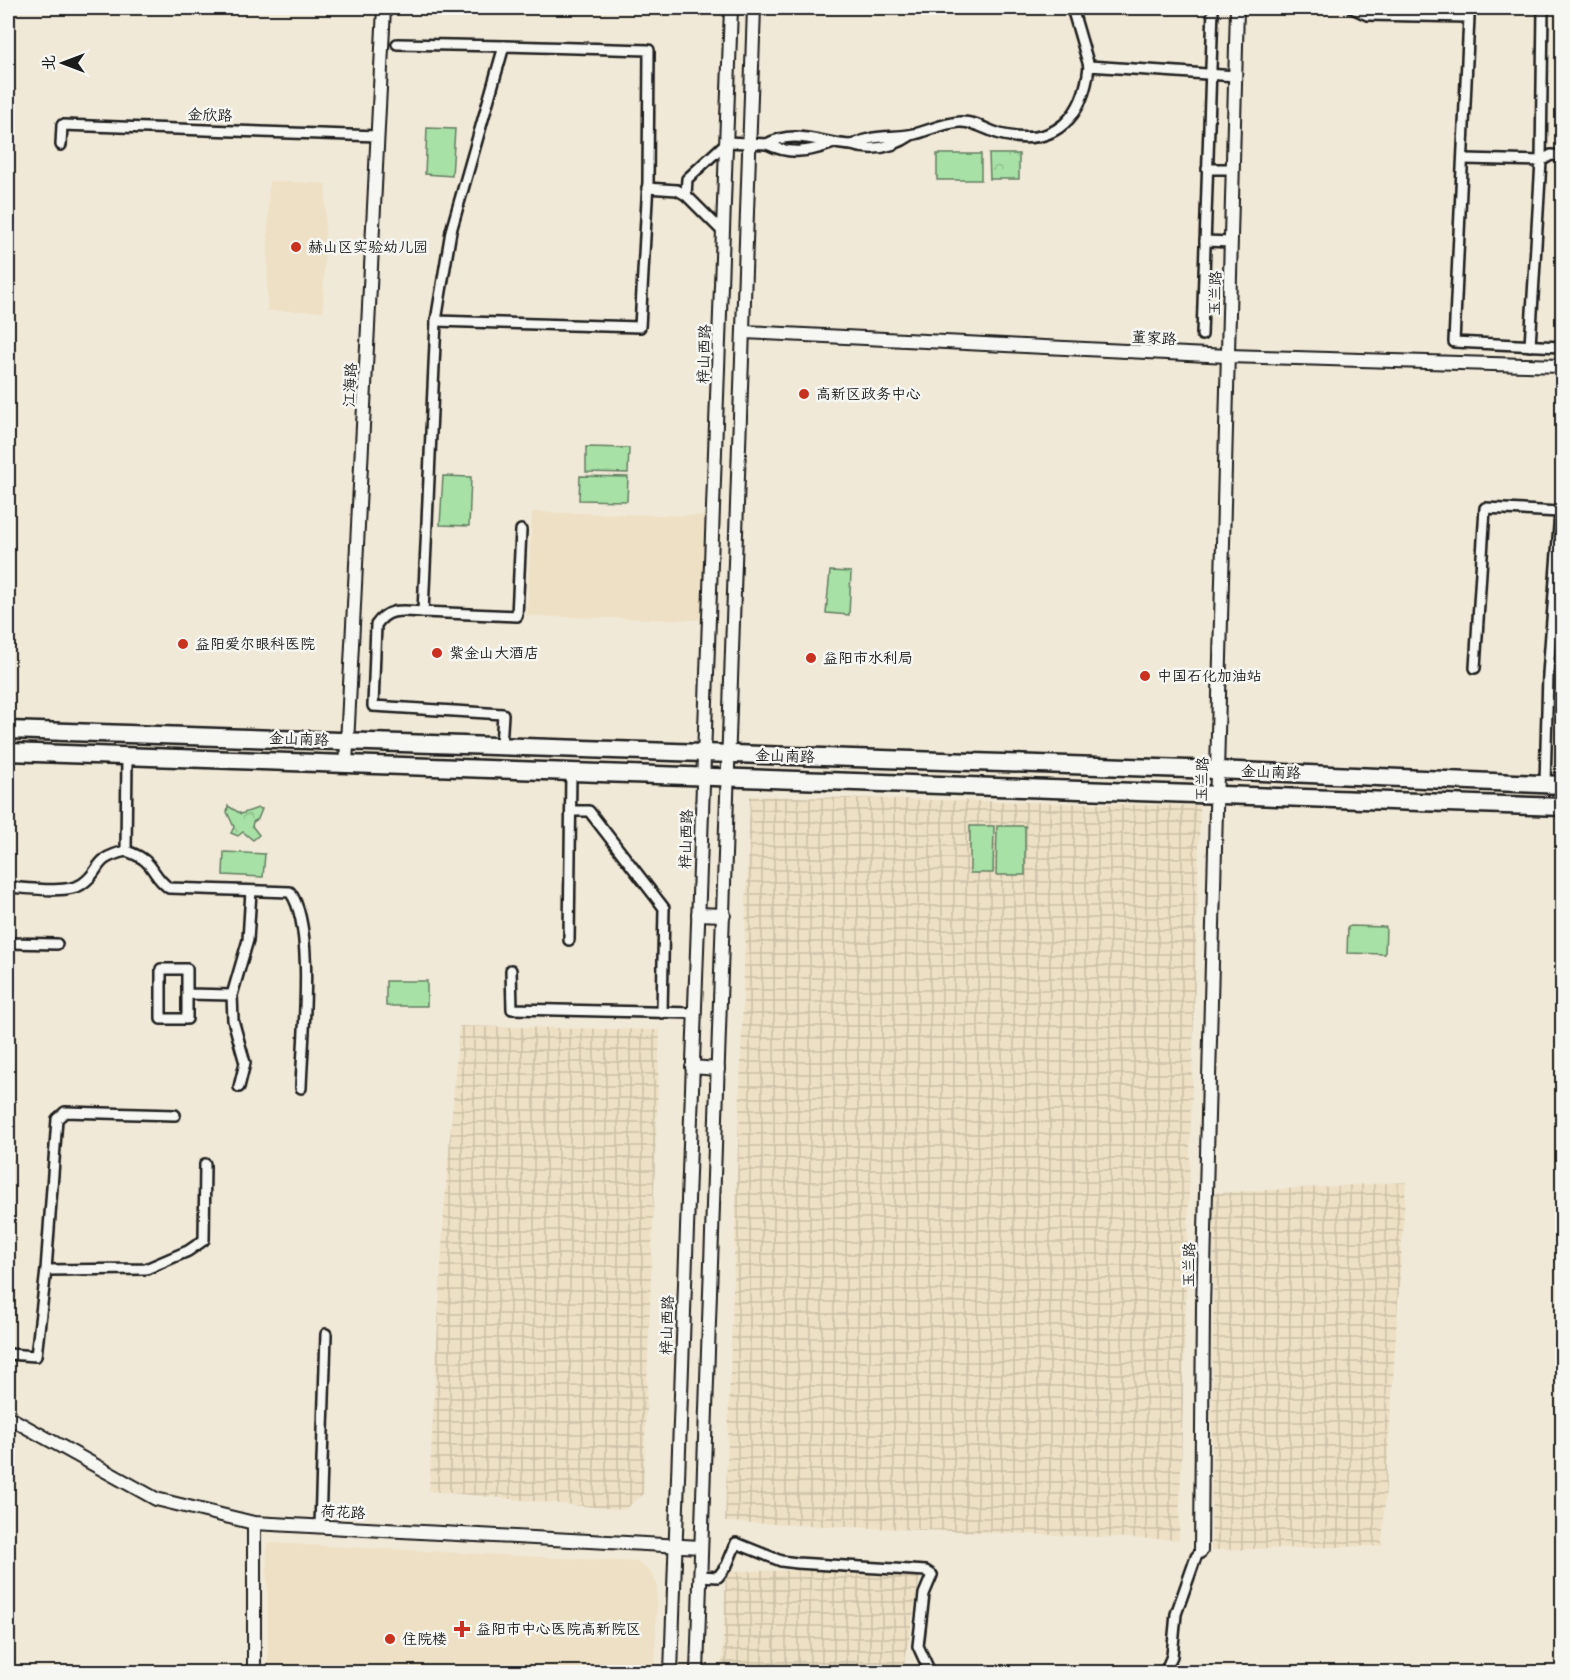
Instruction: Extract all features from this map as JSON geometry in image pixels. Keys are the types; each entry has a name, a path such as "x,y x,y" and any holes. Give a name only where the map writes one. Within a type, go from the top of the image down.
{"highway":[{"name":"金山南路","path":"8,730 1217,770 1563,785"},
{"name":"金山南路","path":"8,752 1563,807"},
{"path":"1339,799 1340,775"}],"street":[{"name":"江海路","path":"346,764 384,8"},
{"name":"梓山西路","path":"671,1672 731,8"},
{"path":"697,1672 754,8"},
{"path":"647,185 677,183 687,179 727,142 767,144 780,137 810,137 831,144 852,145 868,137 912,134 960,122 1020,138 1035,138 1053,132 1068,122 1079,107 1087,87 1089,66 1072,8"},
{"path":"1202,335 1213,8"},
{"name":"玉兰路","path":"1201,1551 1203,1307 1238,8"},
{"path":"1352,8 1367,15 1451,12 1469,17 1465,159 1454,342 1563,347"},
{"path":"1530,346 1540,161 1543,8"},
{"path":"397,44 649,50 647,185 640,327 436,321"},
{"path":"423,612 436,321 451,231 504,46"},
{"path":"1089,66 1236,76"},
{"name":"金欣路","path":"61,145 62,125 378,136"},
{"path":"767,144 780,151 811,152 831,144"},
{"path":"1465,159 1540,161 1551,155 1563,156"},
{"path":"1207,169 1233,169"},
{"path":"686,195 687,179"},
{"path":"647,185 676,189 686,195 723,232"},
{"path":"1205,241 1231,242"},
{"name":"董家路","path":"744,332 1228,356 1563,366"},
{"path":"1475,668 1485,508 1561,512 1548,674 1545,784"},
{"path":"501,746 503,714 373,706 376,625 383,615 392,611 517,616 521,530"},
{"path":"126,851 127,756"},
{"path":"569,940 571,771"},
{"path":"571,811 589,811 664,908 662,1013"},
{"path":"8,887 72,888 83,883 98,863 111,855 126,851 140,855 151,864 161,883 169,888 290,892 297,901 305,942 301,1088"},
{"path":"239,1087 245,1063 233,1020 232,995 249,934 251,891"},
{"path":"698,914 724,915"},
{"path":"8,943 57,944"},
{"path":"161,969 187,969 187,994 187,1019 161,1019 161,969"},
{"path":"511,970 512,1009 694,1013"},
{"path":"187,994 232,995"},
{"path":"692,1067 718,1069"},
{"path":"8,1354 36,1356 46,1270 57,1119 64,1112 175,1115"},
{"path":"46,1270 146,1269 188,1251 204,1240 205,1164"},
{"path":"320,1526 326,1334"},
{"name":"荷花路","path":"8,1418 156,1499 254,1522 701,1547"},
{"path":"254,1522 254,1672"},
{"path":"700,1576 718,1576 727,1565 736,1544 781,1561 926,1570 932,1575 924,1594 918,1646 930,1672"},
{"path":"1166,1672 1172,1656 1176,1614 1196,1557 1201,1551"}],"shaded area":[{"name":"赫山区实验幼儿园","path":"269,181 326,184 323,311 267,311"},
{"path":"532,512 705,516 701,620 527,616"},
{"path":"750,796 1200,806 1179,1540 725,1522"},
{"path":"459,1026 660,1030 643,1495 624,1510 429,1491 444,1212"},
{"path":"1406,1182 1382,1546 1211,1550 1214,1193"},
{"name":"益阳市中心医院高新院区","path":"267,1543 637,1562 650,1571 657,1585 655,1672 268,1672"},
{"path":"921,1570 903,1672 722,1672 726,1571"}],"green space":[{"path":"427,128 455,129 452,176 425,174"},
{"path":"937,154 981,154 981,180 937,180"},
{"path":"989,154 1019,154 1019,179 990,179"},
{"path":"586,447 629,448 628,473 586,472"},
{"path":"443,476 471,477 469,526 440,525"},
{"path":"580,476 628,477 627,501 579,500"},
{"path":"830,571 851,572 849,615 826,613"},
{"path":"228,806 241,814 258,808 262,809 252,826 259,835 253,840 243,832 238,836 231,833 234,827 227,812"},
{"path":"970,826 994,826 993,873 970,873"},
{"path":"997,826 1025,826 1025,875 996,875"},
{"path":"224,852 265,854 263,877 223,875"},
{"path":"1348,926 1386,927 1385,954 1347,953"},
{"path":"386,981 427,981 427,1006 386,1006"}],"place":[{"name":"赫山区实验幼儿园","path":"296,247"},
{"name":"高新区政务中心","path":"804,394"},
{"name":"益阳爱尔眼科医院","path":"183,644"},
{"name":"紫金山大酒店","path":"437,653"},
{"name":"益阳市水利局","path":"811,658"},
{"name":"中国石化加油站","path":"1145,676"},
{"name":"益阳市中心医院高新院区","path":"462,1629"},
{"name":"住院楼","path":"390,1639"}]}
